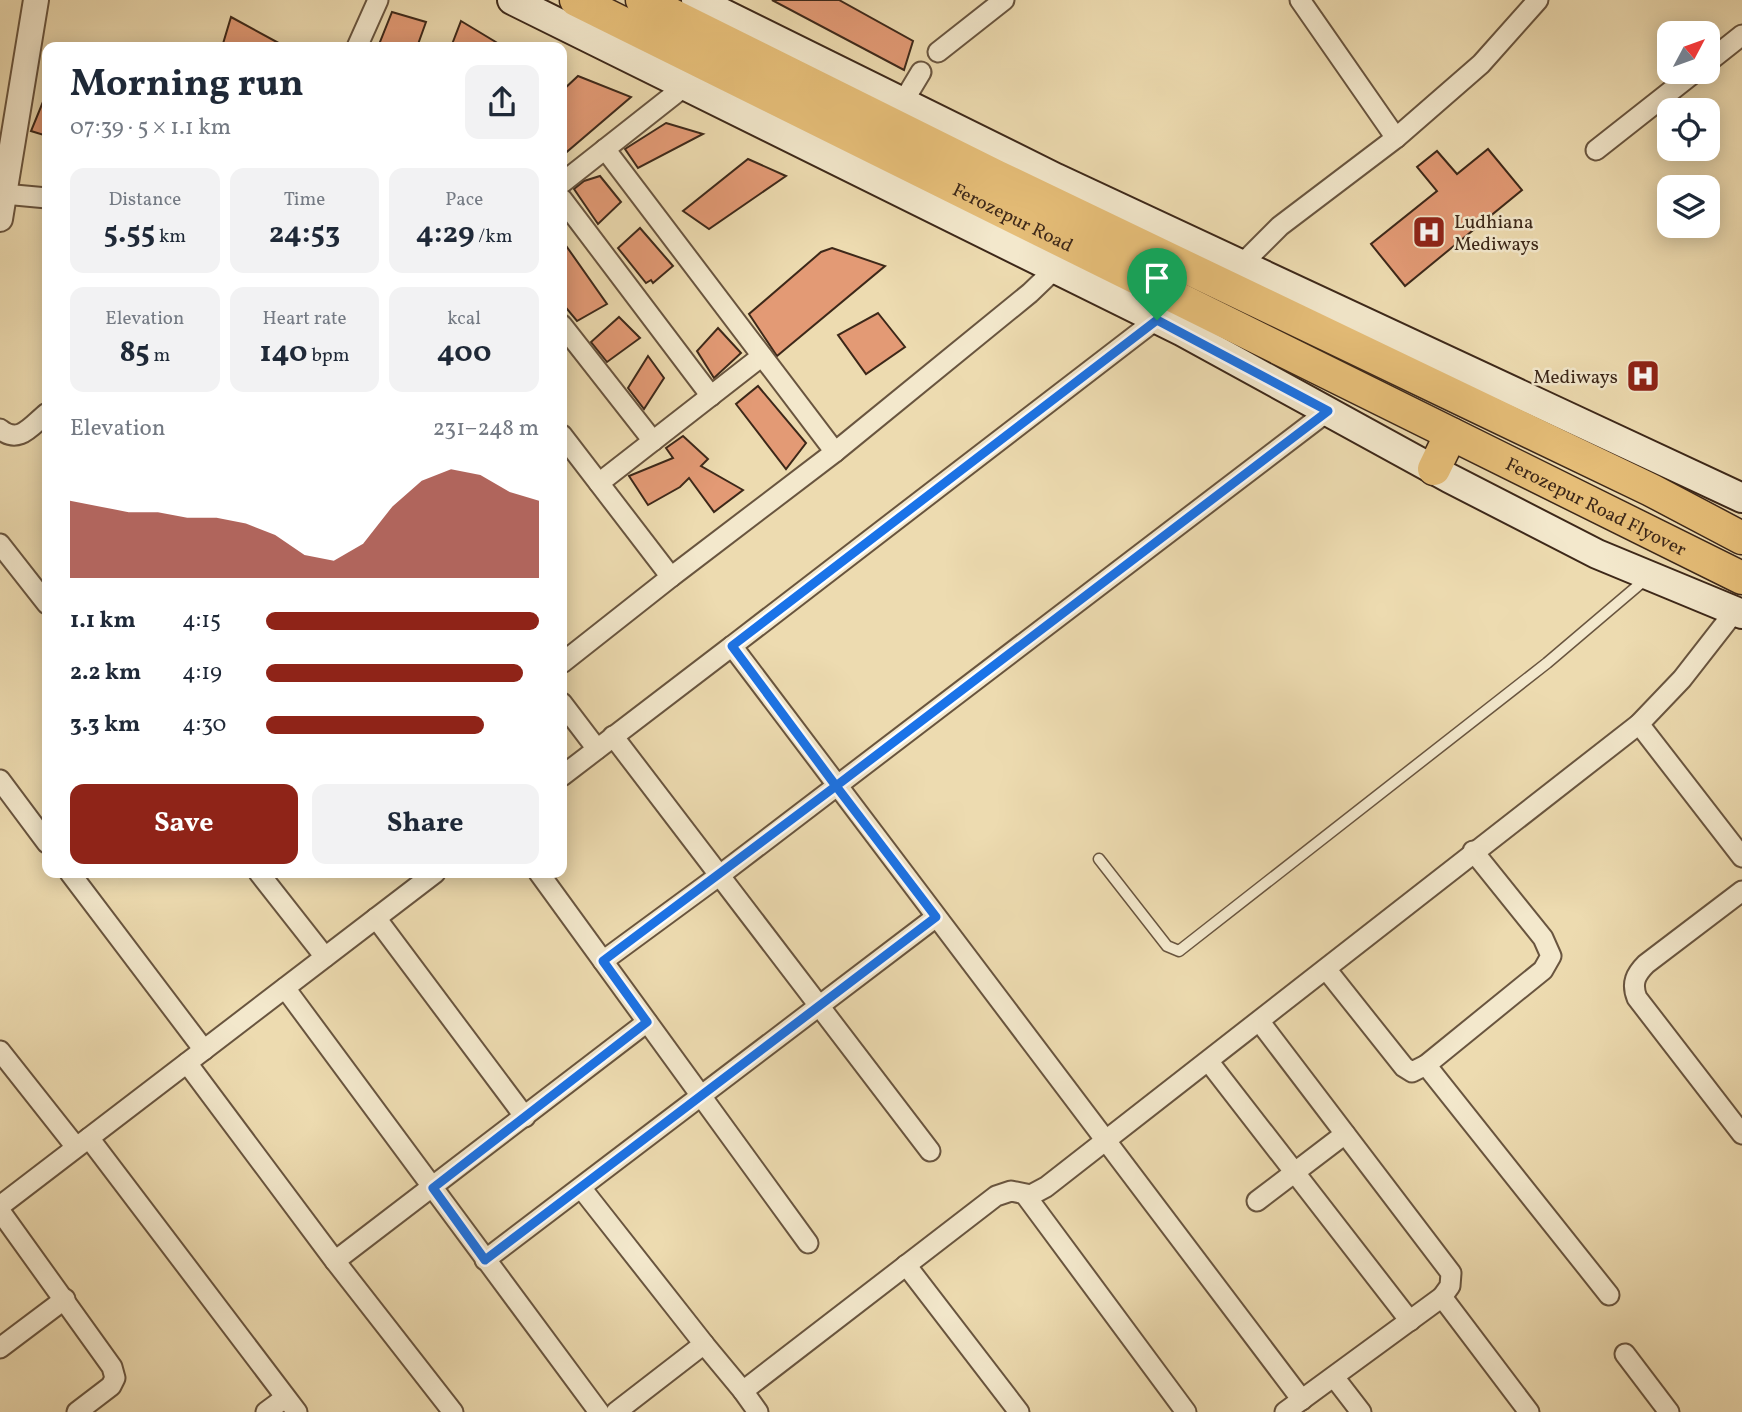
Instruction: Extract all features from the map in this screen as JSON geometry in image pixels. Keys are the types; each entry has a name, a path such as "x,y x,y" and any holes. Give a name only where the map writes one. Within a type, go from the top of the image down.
{"highway":[{"name":"Ferozepur Road","path":"576,0 1451,434"},
{"name":"Ferozepur Road","path":"642,0 996,176 1470,388"},
{"name":"Ferozepur Road Flyover","path":"1470,388 1742,538"},
{"path":"1434,469 1451,434"},
{"name":"Ferozepur Road Flyover","path":"1451,434 1742,578"}],"main road":[{"path":"512,0 1157,320 1597,554 1738,612"},
{"path":"695,0 1241,265 1470,388 1742,498"}],"street":[{"path":"0,219 36,0"},
{"path":"359,42 378,0"},
{"path":"938,52 1004,0"},
{"path":"1300,0 1396,138"},
{"path":"1241,265 1280,226 1396,138 1482,64 1538,0"},
{"path":"1720,52 1742,35"},
{"path":"903,102 922,72"},
{"path":"1596,150 1680,84"},
{"path":"567,179 685,86"},
{"path":"605,149 835,452"},
{"path":"4,194 42,198"},
{"path":"567,206 711,396"},
{"path":"567,659 835,452 1030,293 1055,269"},
{"path":"567,772 1157,320"},
{"path":"567,331 653,441"},
{"path":"598,483 762,356"},
{"path":"603,961 720,876 1328,411"},
{"path":"0,429 10,437 18,436 42,417"},
{"path":"567,442 671,577"},
{"path":"0,544 42,598"},
{"path":"743,1391 1004,1191 1026,1196 1046,1187 1260,1023 1473,851 1639,724 1674,688 1738,612"},
{"path":"732,646 1302,1400"},
{"path":"567,710 597,749"},
{"path":"1639,724 1742,857"},
{"path":"613,737 930,1151"},
{"path":"0,780 42,836"},
{"path":"1326,969 1404,1067 1412,1072 1426,1065 1543,970 1551,956 1543,937 1473,851"},
{"path":"74,878 204,1050"},
{"path":"262,878 325,957"},
{"path":"77,1412 111,1386 115,1378 112,1367 0,1208 428,878"},
{"path":"543,878 808,1243"},
{"path":"1742,891 1646,964 1635,978 1633,989 1637,998 1742,1134"},
{"path":"485,1260 582,1189 936,917"},
{"path":"376,918 525,1116"},
{"path":"285,988 599,1412"},
{"path":"335,1261 647,1022"},
{"path":"1260,1023 1451,1273 1450,1286 1442,1297 1285,1412"},
{"path":"0,1051 83,1143 291,1405 266,1412"},
{"path":"1209,1062 1410,1321"},
{"path":"187,1063 335,1261 453,1412"},
{"path":"1426,1065 1609,1295"},
{"path":"1258,1201 1345,1134"},
{"path":"582,1189 758,1412"},
{"path":"1026,1196 1185,1412"},
{"path":"906,1265 1018,1412"},
{"path":"1442,1297 1529,1412"},
{"path":"0,1348 65,1299"},
{"path":"616,1412 704,1344"},
{"path":"1625,1353 1669,1412"},
{"path":"1335,1377 1361,1412"}],"lane":[{"path":"1099,859 1167,946 1179,951 1547,663 1650,576"}],"building":[{"path":"772,0 839,0 913,41 904,70"},
{"path":"392,12 426,22 419,42 380,42"},
{"path":"231,17 277,42 224,42"},
{"path":"461,21 496,42 453,42"},
{"path":"578,76 631,97 567,152 567,86"},
{"path":"42,104 42,134 31,131"},
{"path":"666,123 703,134 638,168 625,149"},
{"path":"1488,149 1522,190 1405,286 1371,244 1437,191 1417,167 1437,151 1457,174"},
{"path":"748,159 786,176 709,229 683,211"},
{"path":"600,176 621,202 598,224 574,189 584,181"},
{"path":"640,228 673,266 653,283 651,280 646,283 618,248"},
{"path":"567,247 607,304 577,321 567,309"},
{"path":"832,248 885,266 777,356 749,314 821,252"},
{"path":"878,313 905,347 866,374 838,335"},
{"path":"619,317 640,338 607,362 591,342"},
{"path":"718,328 741,353 714,378 697,351"},
{"path":"648,356 664,378 644,409 628,388"},
{"path":"758,386 806,443 786,469 736,404"},
{"path":"683,436 708,459 701,466 743,490 714,512 689,478 680,487 648,505 629,476 673,458 666,448"}],"place":[{"name":"Ludhiana Mediways","path":"1429,232"},
{"name":"Mediways","path":"1643,376"}],"route":[{"path":"1157,320 732,646 836,786 720,876 603,961 647,1022 433,1188 485,1260 582,1189 936,917 836,786 1302,428 1328,411 1157,320"}]}
